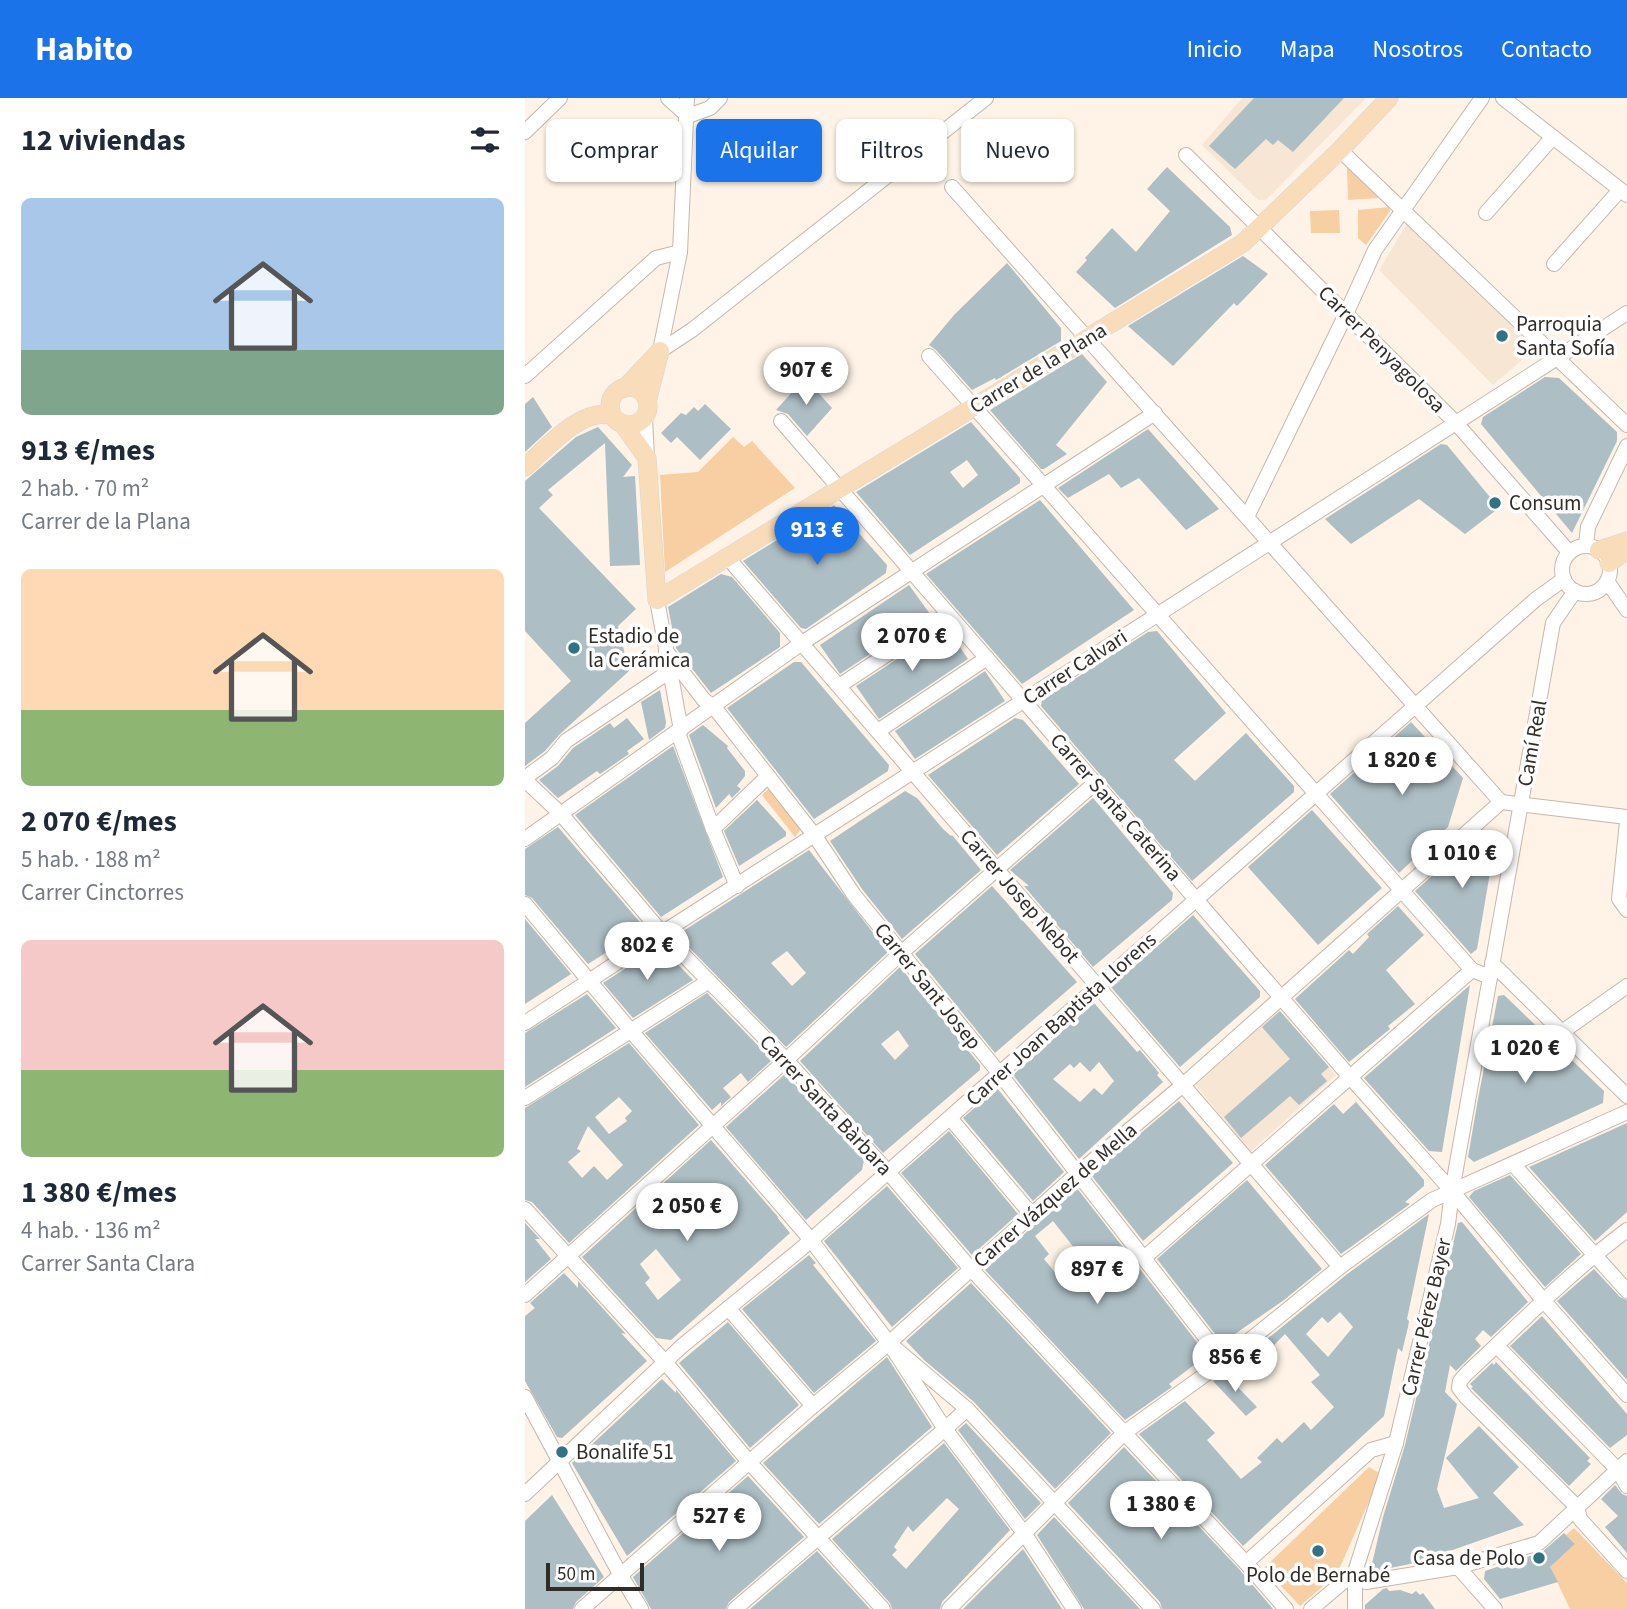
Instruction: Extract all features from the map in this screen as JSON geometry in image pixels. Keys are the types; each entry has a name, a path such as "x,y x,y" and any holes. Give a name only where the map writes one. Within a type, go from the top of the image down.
{"main road":[{"name":"Carrer de la Plana","path":"657,600 1243,243 1341,150 1389,98"},
{"path":"657,600 647,458 618,419 612,399 660,351"},
{"path":"525,467 580,420 601,412 635,424 646,409 660,351"},
{"path":"625,388 636,389 646,409"},
{"path":"1598,553 1627,541"},
{"path":"1598,553 1627,550"}],"street":[{"path":"525,132 560,98"},
{"path":"668,98 688,116"},
{"path":"660,351 680,252 687,98"},
{"path":"688,116 710,108 720,98"},
{"path":"660,351 692,330 986,98"},
{"path":"1247,517 1375,250 1482,98"},
{"path":"1503,98 1624,193 1553,264"},
{"path":"1486,213 1553,137"},
{"path":"1341,150 1627,425"},
{"name":"Carrer Penyagolosa","path":"1186,155 1456,423 1569,552"},
{"path":"951,187 1496,796 1521,804 1627,819 1619,899 1627,910"},
{"path":"525,376 656,258 680,252"},
{"name":"Carrer Calvari","path":"525,1023 1627,313"},
{"path":"929,356 1472,970"},
{"path":"646,409 647,458"},
{"path":"525,839 802,643 1155,413"},
{"name":"Carrer Santa Caterina","path":"781,421 1627,1395"},
{"path":"1623,606 1602,586 1598,553 1588,527 1627,446"},
{"path":"1598,553 1569,552 1563,565 1564,579 1574,591 1589,593 1602,586"},
{"name":"Carrer Josep Nebot","path":"727,556 1340,1267"},
{"name":"Carrer Joan Baptista Llorens","path":"525,1494 665,1362 811,1240 1415,705 1535,600 1564,579"},
{"name":"Camí Real","path":"1452,1191 1553,624 1574,591"},
{"path":"657,600 680,731 713,830 737,886"},
{"path":"839,686 948,614"},
{"name":"Carrer Sant Josep","path":"666,651 705,700 714,706 815,836 854,895 1000,1074 1224,1362"},
{"path":"878,731 987,658"},
{"path":"525,779 552,758 566,741 670,671"},
{"path":"713,830 768,776"},
{"name":"Carrer Santa Bàrbara","path":"525,779 561,814 662,933 786,1060 888,1172 971,1269 1286,1609"},
{"path":"525,1295 900,954 1095,783"},
{"name":"Carrer Vázquez de Mella","path":"582,1609 1281,998 1488,813 1496,796"},
{"path":"525,904 811,1240 889,1343 945,1429 1024,1533 1074,1609"},
{"path":"1144,1258 1472,970 1491,970 1562,1032 1627,1096"},
{"path":"525,1098 709,981"},
{"path":"1562,1032 1627,986"},
{"path":"949,1609 1124,1433 1224,1362 1340,1267 1432,1200 1627,1112"},
{"path":"950,1118 1031,1214"},
{"path":"1513,1164 1627,1291"},
{"name":"Carrer Pérez Bayer","path":"1355,1572 1396,1443 1448,1224 1452,1191"},
{"path":"525,1209 665,1362 750,1463 883,1609"},
{"path":"1627,1230 1543,1300 1467,1373 1460,1381 1459,1388 1577,1507 1580,1519 1627,1571"},
{"path":"728,1308 813,1406"},
{"path":"889,1343 967,1409 1153,1609"},
{"path":"1497,1346 1622,1466 1627,1486"},
{"path":"525,1397 641,1609"},
{"path":"735,1609 967,1409"},
{"path":"1245,1563 1371,1450 1396,1443"},
{"path":"1355,1572 1366,1582 1458,1567 1539,1543 1622,1466"},
{"path":"1458,1567 1495,1609"},
{"path":"1311,1609 1355,1572"},
{"path":"1355,1572 1355,1609"}],"shaded area":[{"path":"1242,98 1366,98 1266,200 1258,200 1202,145"},
{"path":"1347,167 1379,198 1348,200"},
{"path":"1389,207 1390,211 1366,245 1358,238 1358,210"},
{"path":"1339,210 1340,233 1311,233 1310,211"},
{"path":"1408,222 1535,349 1493,385 1379,270"},
{"path":"733,437 744,447 752,441 795,488 665,572 660,475 698,472"},
{"path":"770,787 801,829 795,837 762,795"},
{"path":"1279,1010 1336,1075 1250,1152 1196,1085"},
{"path":"1369,1467 1381,1474 1337,1574 1300,1606 1264,1568"},
{"path":"1574,1528 1627,1583 1627,1609 1570,1609 1550,1567 1575,1544 1566,1535"}],"building":[{"path":"1254,98 1344,98 1293,152 1278,140 1273,145 1266,139 1235,169 1209,146"},
{"path":"1167,167 1230,227 1232,235 1115,308 1076,272 1112,228 1136,252 1170,211 1147,189"},
{"path":"1243,256 1268,274 1237,306 1234,303 1173,366 1128,326"},
{"path":"1007,263 1061,328 1061,341 996,380 995,378 972,390 929,345 954,315"},
{"path":"1082,354 1107,382 1056,445 1067,454 1041,469 990,410"},
{"path":"1545,377 1559,378 1617,432 1617,441 1572,533 1481,424 1483,417"},
{"path":"805,378 832,408 807,436 788,414 776,410"},
{"path":"533,397 552,427 525,452 525,404"},
{"path":"705,404 731,429 700,460 677,437 671,443 661,433 681,413 686,415 694,407 698,411"},
{"path":"971,422 1020,478 1020,483 910,555 856,492","holes":["967,460 978,475 963,488 950,472"]},
{"name":"Estadio de la Cerámica","path":"598,427 632,465 623,477 635,476 640,565 610,566 605,443 548,490 553,495 539,508 636,609 618,626 629,671 545,751 525,766 525,723 571,681 525,631 525,481 576,437"},
{"path":"1148,429 1219,509 1186,530 1139,478 1121,488 1109,474 1068,498 1058,488"},
{"path":"1441,444 1447,445 1499,508 1465,534 1419,499 1351,544 1325,519"},
{"path":"1040,500 1134,610 1022,684 926,574"},
{"path":"834,505 887,565 886,573 806,629 801,628 743,561"},
{"path":"721,574 732,577 780,633 780,647 711,693 676,648 668,607"},
{"path":"909,585 930,614 840,674 820,645"},
{"path":"946,627 968,659 879,719 856,686"},
{"path":"1157,631 1226,713 1174,760 1195,781 1246,733 1294,786 1294,792 1192,881 1041,706 1042,700 1148,632"},
{"path":"794,662 801,662 889,765 888,771 814,819 727,708"},
{"path":"985,671 1005,701 915,759 895,731"},
{"path":"660,690 665,728 649,740 641,702"},
{"path":"627,718 644,739 627,751 629,754 600,774 597,771 558,798 539,780 558,766 573,748 610,723 614,728"},
{"path":"1015,718 1023,720 1079,784 997,855 928,775"},
{"path":"1411,722 1463,778 1448,827 1399,873 1330,794"},
{"path":"703,725 728,746 745,771 745,776 737,786 741,789 732,798 729,794 716,808 689,735"},
{"path":"673,746 723,877 661,917 575,815"},
{"path":"905,791 917,798 981,870 902,939 862,889 830,841"},
{"path":"1093,798 1173,893 1172,900 1093,967 1024,886 1029,886 1010,870"},
{"path":"757,800 786,832 786,836 739,866 724,831"},
{"path":"1312,810 1382,888 1318,945 1248,867"},
{"path":"558,827 645,928 588,964 532,898 525,895 525,849"},
{"path":"1480,833 1496,837 1477,949 1471,954 1415,891"},
{"path":"809,850 888,952 786,1047 677,935","holes":["787,951 806,973 792,986 771,963"]},
{"path":"992,886 1077,982 995,1053 915,954"},
{"path":"1398,906 1424,935 1386,970 1415,1004 1388,1026 1390,1029 1349,1062 1295,999 1349,950 1353,954 1369,937 1367,934"},
{"path":"1193,915 1260,991 1260,997 1180,1067 1111,987"},
{"path":"525,919 571,974 525,1004"},
{"path":"660,946 693,980 633,1018 603,983"},
{"path":"900,967 980,1065 980,1070 883,1153 800,1061","holes":["898,1030 909,1046 895,1060 881,1044"]},
{"path":"1470,985 1442,1152 1429,1151 1364,1078"},
{"path":"707,993 772,1060 748,1082 741,1073 723,1088 731,1097 712,1110 645,1033"},
{"path":"587,994 616,1028 525,1087 525,1033"},
{"path":"1504,995 1604,1091 1603,1103 1474,1162 1468,1157 1478,1099 1498,996"},
{"path":"1094,1003 1137,1052 1140,1050 1163,1082 1079,1159 1013,1075","holes":["1080,1062 1090,1072 1099,1062 1114,1081 1102,1095 1094,1088 1080,1102 1053,1079 1070,1064 1074,1068"]},
{"path":"1280,1011 1329,1067 1321,1074 1327,1081 1299,1105 1290,1096 1241,1138 1224,1117 1290,1059 1262,1027"},
{"path":"629,1043 699,1125 569,1243 532,1202 525,1200 525,1108","holes":["619,1097 632,1111 625,1118 627,1121 609,1134 595,1117","588,1126 623,1165 607,1180 594,1166 582,1178 568,1162 581,1151 577,1149"]},
{"path":"785,1074 864,1160 862,1170 806,1220 726,1127"},
{"path":"997,1088 1064,1172 1033,1201 963,1118"},
{"path":"1179,1101 1233,1163 1143,1241 1091,1175"},
{"path":"1356,1102 1424,1180 1424,1186 1405,1202 1410,1204 1341,1254 1265,1165 1334,1104 1343,1114"},
{"path":"1627,1123 1627,1212 1595,1241 1529,1167"},
{"path":"949,1131 1018,1214 972,1255 901,1173"},
{"path":"711,1140 790,1233 671,1340 656,1338 582,1257","holes":["656,1249 681,1280 658,1300 645,1283 650,1278 640,1264"]},
{"path":"1510,1175 1581,1254 1545,1287 1469,1197 1474,1191"},
{"path":"1247,1180 1322,1269 1284,1300 1222,1343 1157,1259"},
{"path":"887,1186 958,1268 892,1327 824,1241"},
{"path":"1076,1187 1207,1355 1169,1384 1172,1387 1125,1420 985,1270","holes":["1053,1221 1083,1257 1086,1254 1104,1276 1082,1292 1068,1277 1062,1281 1044,1259 1049,1254 1035,1236"]},
{"path":"1429,1214 1407,1319 1408,1327 1402,1352 1398,1348 1384,1416 1243,1546 1139,1434 1185,1401 1215,1433 1207,1440 1241,1479 1262,1462 1257,1458 1277,1438 1282,1443 1304,1422 1311,1430 1334,1407 1311,1382 1320,1375 1285,1334 1263,1356 1271,1365 1257,1379 1240,1361 1346,1275","holes":["1340,1312 1353,1327 1328,1357 1306,1334 1322,1317 1328,1323"]},
{"path":"1462,1222 1528,1302 1491,1337 1483,1330 1475,1339 1481,1346 1456,1371 1450,1365 1445,1392 1457,1404 1437,1489 1444,1508 1479,1498 1446,1458 1479,1426 1519,1467 1493,1493 1524,1525 1444,1553 1445,1557 1370,1572 1405,1445 1458,1223"},
{"path":"525,1223 540,1239 535,1239 551,1259 525,1282"},
{"path":"809,1255 816,1263 813,1265 876,1341 814,1393 742,1309"},
{"path":"1594,1269 1620,1297 1627,1300 1627,1380 1557,1301"},
{"path":"564,1273 578,1288 578,1281 647,1361 562,1438 557,1437 525,1381 525,1316 535,1308 530,1303"},
{"path":"971,1283 1111,1433 1055,1489 974,1402 924,1360 906,1341"},
{"path":"1542,1316 1627,1414 1627,1435 1610,1448 1510,1346"},
{"path":"728,1322 799,1405 750,1448 679,1363"},
{"path":"887,1357 932,1427 819,1524 763,1463"},
{"path":"1496,1362 1590,1458 1587,1461 1591,1464 1569,1486 1471,1388 1473,1387 1470,1384"},
{"path":"1224,1373 1257,1407 1246,1416 1213,1381"},
{"path":"662,1379 676,1393 676,1390 736,1461 627,1556 572,1463"},
{"path":"966,1423 1041,1503 1025,1519 958,1430"},
{"path":"944,1443 1010,1530 942,1602 940,1609 892,1609 890,1603 832,1539","holes":["947,1498 959,1509 906,1569 892,1555 897,1550 894,1547 908,1526 913,1532"]},
{"path":"1124,1447 1273,1609 1162,1609 1160,1602 1068,1503"},
{"path":"748,1476 804,1537 729,1602 726,1609 651,1609 633,1577"},
{"path":"1615,1485 1627,1496 1627,1553 1605,1527 1618,1516 1601,1499"},
{"path":"552,1495 604,1577 576,1602 573,1609 525,1609 525,1521"},
{"path":"1054,1517 1140,1609 1084,1609 1037,1535"},
{"name":"Casa de Polo","path":"1564,1533 1575,1544 1550,1567 1558,1582 1500,1599 1484,1579 1485,1571 1542,1552"},
{"path":"1023,1549 1062,1609 963,1609"},
{"path":"817,1551 870,1609 750,1609"},
{"path":"1387,1588 1389,1591 1400,1590 1412,1594 1416,1591 1420,1595 1423,1593 1435,1609 1365,1609 1365,1605"}],"place":[{"name":"Parroquia Santa Sofía","path":"1502,336"},
{"name":"Consum","path":"1495,503"},
{"name":"Estadio de la Cerámica","path":"574,648"},
{"name":"Bonalife 51","path":"562,1452"},
{"name":"Polo de Bernabé","path":"1318,1551"},
{"name":"Casa de Polo","path":"1539,1558"}]}
